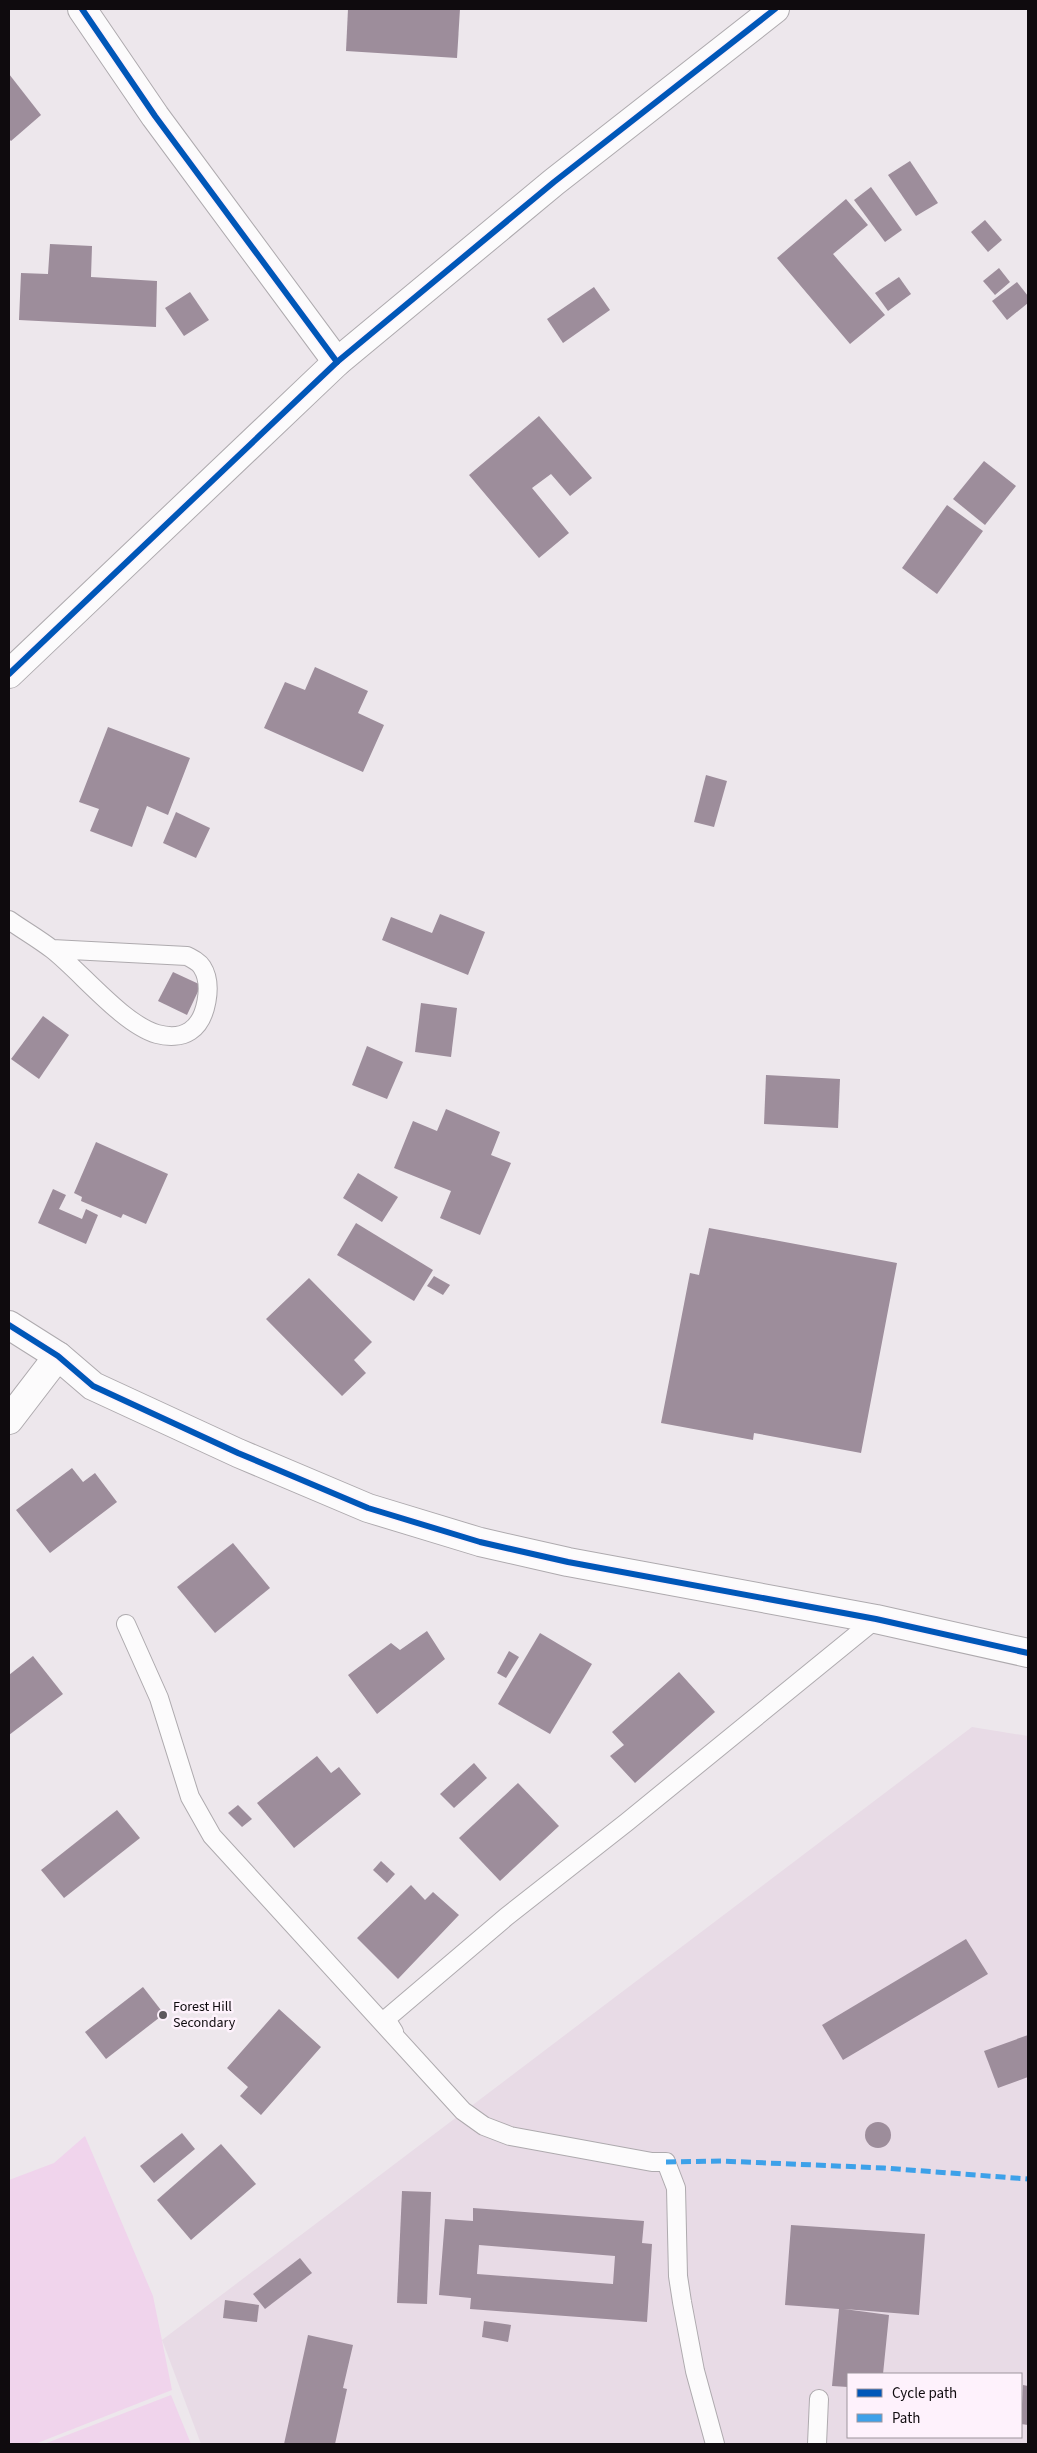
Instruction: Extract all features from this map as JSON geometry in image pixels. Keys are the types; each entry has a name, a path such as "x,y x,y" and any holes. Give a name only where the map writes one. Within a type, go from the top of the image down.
{"street":[{"path":"82,9 155,116 337,362"},
{"path":"9,674 337,362 554,182 775,9"},
{"path":"9,1325 58,1356 93,1386 238,1453 368,1508 480,1542 568,1562 876,1619 1028,1653"},
{"path":"9,1420 58,1356"}],"lane":[{"path":"9,920 52,949 126,1016 144,1028 162,1035 182,1035 192,1030 201,1016 207,996 206,977 203,968 187,956 52,949"},
{"path":"398,2038 386,2019 506,1917 627,1822 876,1619"},
{"path":"126,1624 159,1698 190,1796 212,1836 463,2111 484,2126 510,2136 652,2162 666,2162 676,2188 678,2276 682,2302 698,2381 715,2444"},
{"path":"817,2444 819,2399"}],"shaded area":[{"path":"972,1727 1028,1736 1028,2444 201,2444 162,2340"},
{"path":"85,2136 153,2296 172,2390 35,2444 9,2444 9,2180 54,2163"},
{"path":"171,2395 191,2444 44,2444"}],"building":[{"path":"348,9 460,9 457,58 346,51"},
{"path":"9,74 41,115 11,141 9,139"},
{"path":"910,161 938,203 916,216 888,175"},
{"path":"871,187 902,230 885,242 854,200"},
{"path":"846,199 868,225 833,254 885,315 850,344 777,258"},
{"path":"985,220 1002,240 988,252 971,232"},
{"path":"50,244 92,246 91,277 157,281 156,327 19,320 21,273 48,274"},
{"path":"999,268 1010,282 995,295 983,281"},
{"path":"899,277 911,294 888,311 875,293"},
{"path":"1017,282 1028,296 1028,303 1007,320 992,301"},
{"path":"594,287 610,310 563,343 547,319"},
{"path":"190,292 209,320 184,336 165,308"},
{"path":"539,416 592,478 570,496 551,474 532,488 569,533 539,558 469,475"},
{"path":"984,461 1016,486 985,525 953,499"},
{"path":"947,505 983,531 937,594 902,568"},
{"path":"315,667 368,691 358,713 384,725 363,772 264,728 285,682 305,690"},
{"path":"108,727 190,758 168,815 147,806 132,847 90,831 99,809 79,802"},
{"path":"706,775 727,781 714,827 694,822"},
{"path":"176,812 210,828 196,858 163,843"},
{"path":"440,914 485,932 468,975 382,940 391,917 432,933"},
{"path":"173,972 201,985 187,1015 158,1001"},
{"path":"421,1003 457,1008 451,1057 415,1052"},
{"path":"43,1016 69,1035 39,1079 11,1059"},
{"path":"367,1046 403,1062 387,1099 352,1085"},
{"path":"766,1075 840,1079 838,1128 764,1124"},
{"path":"446,1109 500,1132 491,1155 511,1163 480,1235 440,1218 451,1191 394,1168 413,1121 437,1131"},
{"path":"96,1142 168,1174 146,1224 123,1214 121,1218 81,1201 82,1197 74,1193"},
{"path":"358,1173 398,1197 382,1222 343,1198"},
{"path":"53,1189 66,1195 59,1209 82,1219 86,1209 98,1215 86,1244 38,1223"},
{"path":"356,1223 433,1270 414,1301 337,1255"},
{"path":"709,1228 897,1263 861,1453 754,1433 753,1440 661,1423 690,1273 699,1275"},
{"path":"434,1276 450,1285 443,1295 427,1286"},
{"path":"309,1278 372,1342 354,1360 366,1373 342,1396 266,1319"},
{"path":"72,1468 83,1482 95,1473 117,1502 50,1553 16,1510"},
{"path":"233,1543 270,1588 215,1633 177,1587"},
{"path":"427,1631 445,1659 377,1714 348,1675 391,1643 400,1650"},
{"path":"540,1633 592,1664 550,1734 498,1704"},
{"path":"509,1651 519,1657 506,1678 497,1673"},
{"path":"33,1656 63,1694 9,1735 9,1675"},
{"path":"679,1672 715,1712 635,1783 610,1756 624,1745 612,1732"},
{"path":"317,1756 331,1773 339,1767 361,1794 294,1848 257,1803"},
{"path":"474,1763 487,1778 454,1808 440,1794"},
{"path":"518,1783 559,1826 500,1881 459,1838"},
{"path":"238,1805 252,1819 242,1827 228,1813"},
{"path":"117,1810 140,1838 64,1898 41,1870"},
{"path":"381,1861 395,1874 387,1883 373,1870"},
{"path":"411,1885 425,1900 433,1892 459,1915 398,1979 357,1938"},
{"path":"966,1939 988,1974 843,2060 822,2025"},
{"path":"143,1987 164,2014 106,2059 85,2032"},
{"path":"279,2009 321,2047 261,2115 240,2096 248,2087 227,2068"},
{"path":"1028,2035 1028,2077 998,2088 984,2051"},
{"path":"878,2122 887,2126 891,2135 887,2144 878,2148 869,2144 865,2135 869,2126"},
{"path":"182,2133 195,2149 154,2183 140,2166"},
{"path":"221,2144 256,2184 191,2240 157,2200"},
{"path":"402,2191 431,2192 427,2304 397,2303"},
{"path":"473,2208 644,2221 642,2243 652,2244 647,2322 470,2309 471,2298 439,2295 445,2219 473,2221","holes":["479,2245 615,2256 613,2284 477,2274"]},
{"path":"791,2225 925,2234 919,2315 844,2309 889,2315 883,2373 847,2373 847,2387 832,2386 839,2309 785,2305"},
{"path":"300,2258 312,2273 265,2309 253,2294"},
{"path":"225,2300 259,2305 257,2322 223,2318"},
{"path":"484,2321 511,2325 508,2342 482,2337"},
{"path":"308,2335 353,2345 343,2388 347,2389 335,2444 284,2444"},
{"path":"1023,2385 1028,2386 1028,2425 1022,2424"}],"marked path":[{"path":"666,2162 721,2161 884,2168 1028,2179"}],"cycle path":[{"path":"82,9 155,116 337,362"},
{"path":"9,674 337,362 554,182 775,9"},
{"path":"9,1325 58,1356 93,1386 238,1453 368,1508 480,1542 568,1562 876,1619 1028,1653"}],"place":[{"name":"Forest Hill Secondary","path":"163,2015"}]}
